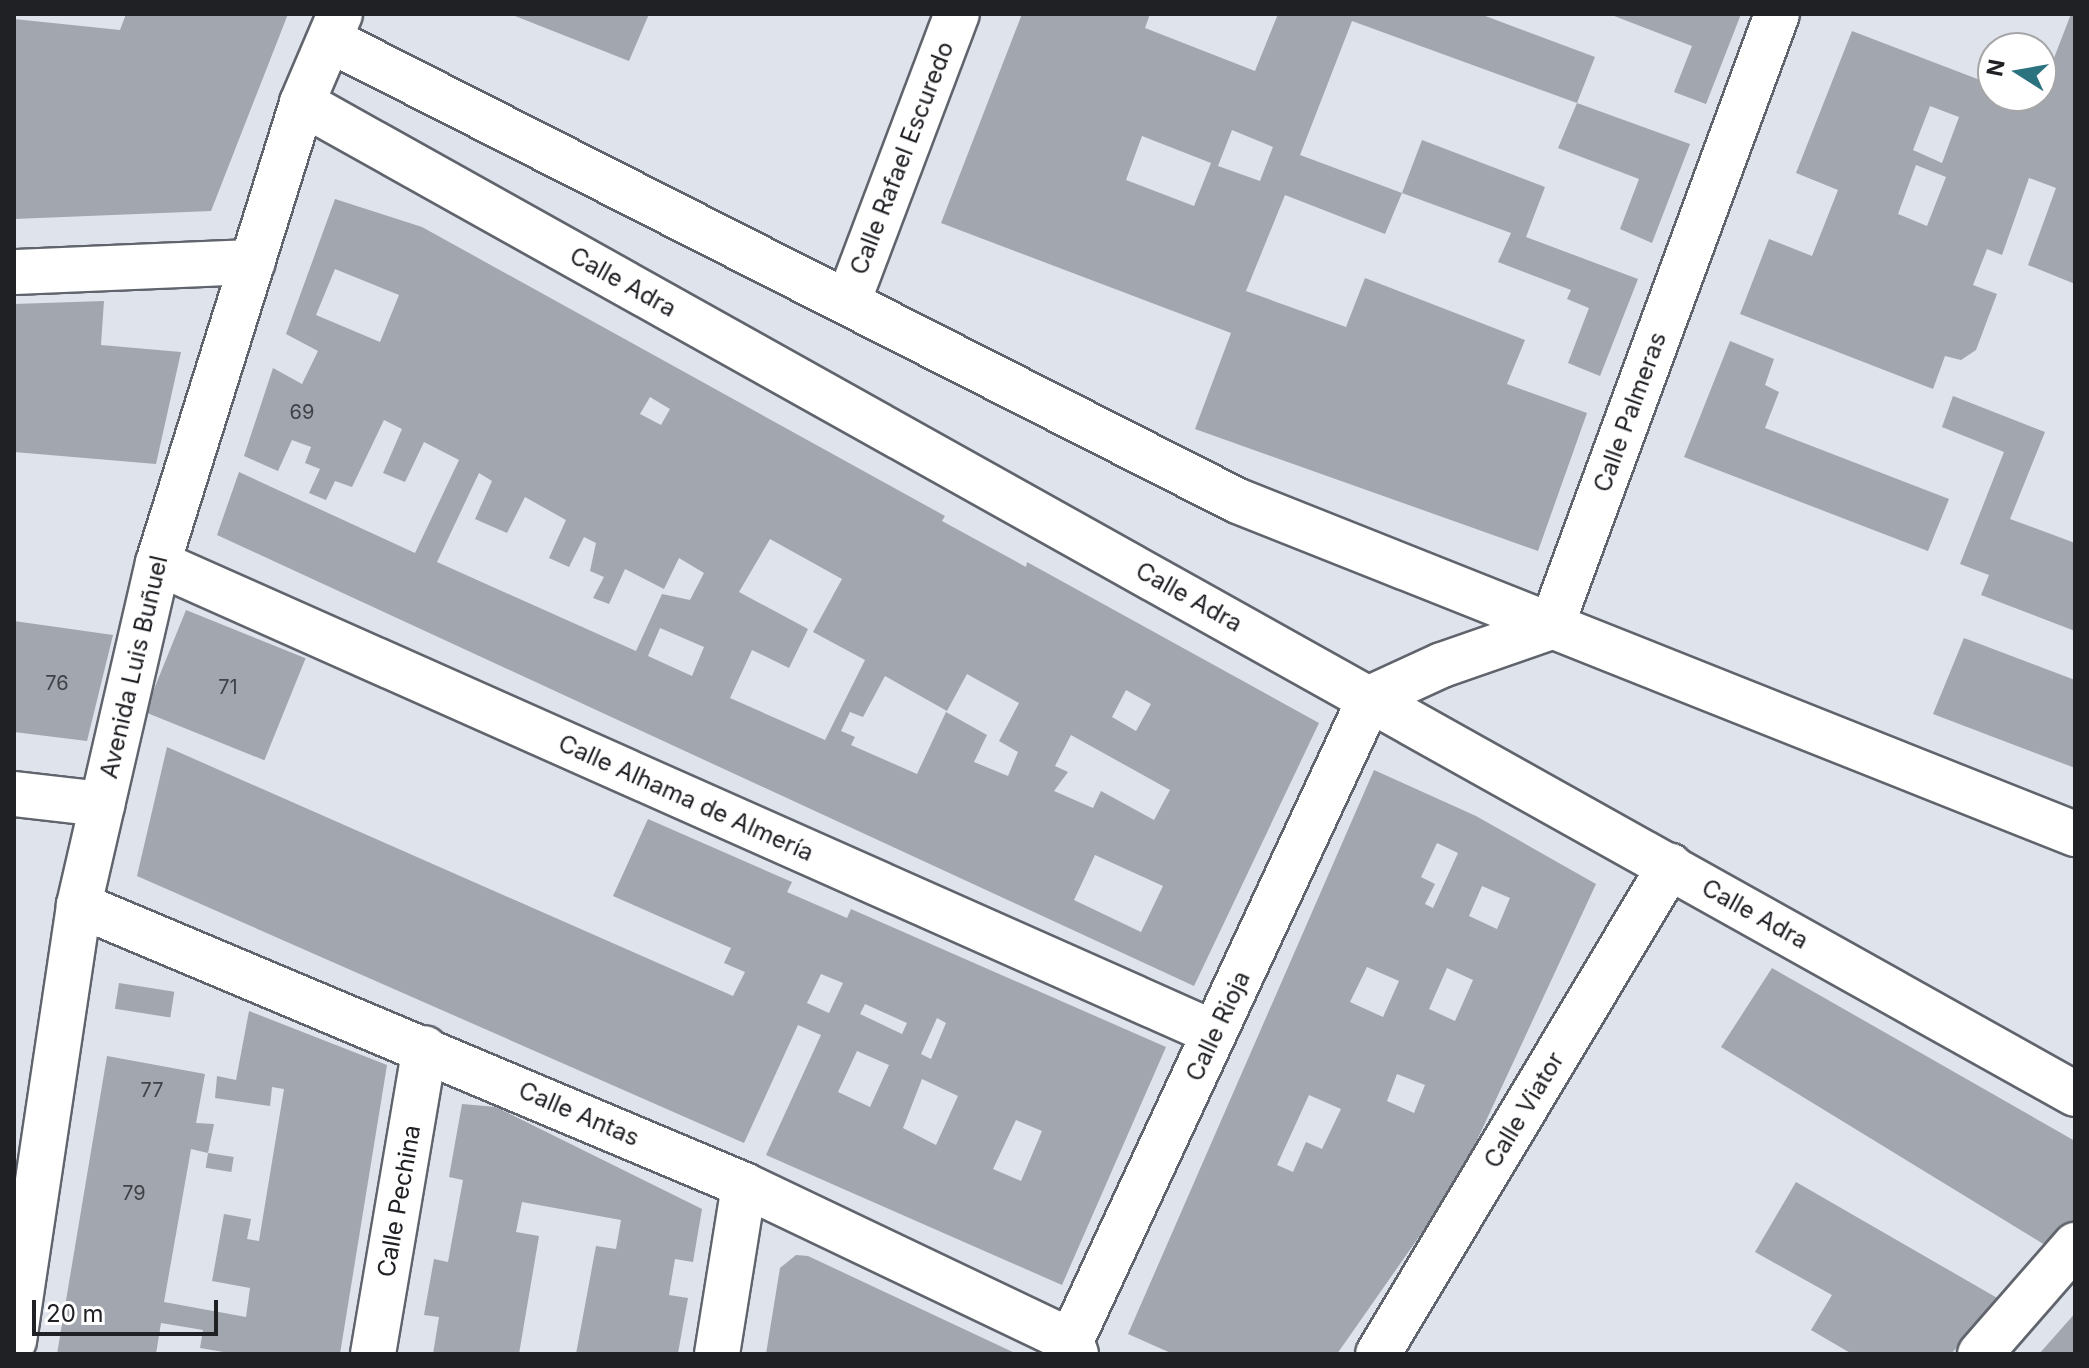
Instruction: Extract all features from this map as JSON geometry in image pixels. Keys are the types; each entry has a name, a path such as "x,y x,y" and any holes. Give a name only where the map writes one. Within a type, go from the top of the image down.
{"street":[{"name":"Calle Rafael Escuredo","path":"848,302 957,14"},
{"name":"Calle Palmeras","path":"1551,627 1777,14"},
{"path":"335,27 848,302 1238,501 2075,834"},
{"name":"Avenida Luis Buñuel","path":"14,1341 79,905 158,563 302,103 335,27"},
{"name":"Calle Adra","path":"302,103 2075,1094"},
{"path":"14,272 253,262"},
{"name":"Calle Alhama de Almería","path":"158,563 1214,1033"},
{"path":"1370,698 1442,665 1551,627"},
{"name":"Calle Rioja","path":"1074,1347 1214,1033 1370,698"},
{"path":"14,794 102,804"},
{"name":"Calle Viator","path":"1378,1354 1670,866"},
{"name":"Calle Antas","path":"79,905 425,1048 744,1185 1074,1347"},
{"name":"Calle Pechina","path":"373,1354 425,1048"},
{"path":"717,1354 744,1185"},
{"path":"1980,1354 2075,1245"}],"building":[{"path":"126,14 288,14 211,211 14,219 14,19 120,30"},
{"path":"510,14 649,14 629,61"},
{"path":"1022,14 1150,14 1145,28 1255,71 1278,14 1480,14 1595,57 1577,103 1352,21 1300,155 1402,193 1385,234 1285,195 1246,291 1346,327 1365,278 1525,340 1507,384 1587,413 1538,551 1195,429 1231,333 941,223","holes":["1232,130 1273,147 1260,181 1218,166","1142,136 1211,163 1194,206 1126,180"]},
{"path":"1609,14 1741,14 1706,104 1674,92 1692,46"},
{"path":"2071,14 2075,14 2075,284 2028,265 2056,188 2029,178 2002,255 1987,249 1973,285 1997,294 1976,350 1961,360 1945,356 1933,389 1740,314 1769,239 1812,256 1838,190 1796,173 1852,31 1977,79 1977,112 2057,112 2057,50","holes":["1930,106 1959,117 1942,163 1913,150","1916,165 1946,177 1927,226 1898,214"]},
{"path":"1577,103 1690,144 1652,243 1620,229 1639,179 1558,148"},
{"path":"1422,140 1545,187 1526,237 1638,279 1600,376 1568,363 1589,308 1567,299 1571,290 1498,262 1511,233 1402,193"},
{"path":"335,199 422,227 945,516 942,521 1026,567 1027,562 1319,723 1194,986 217,535 239,472 415,553 459,460 424,442 405,482 383,473 402,429 384,420 352,487 335,481 326,500 309,493 320,469 305,463 311,447 292,440 278,471 244,456 273,368 302,384 318,351 286,334","holes":["335,269 399,295 380,342 316,315","650,397 670,409 661,425 640,414","479,473 492,481 475,519 507,533 525,497 566,520 549,558 569,567 584,537 596,543 590,571 604,577 593,598 609,604 625,569 664,589 679,558 704,573 690,600 662,594 636,651 437,562","770,539 842,579 813,632 865,660 825,740 730,698 752,650 789,668 808,629 739,592","660,628 704,647 692,676 648,656","967,674 1019,703 999,741 1018,752 1008,776 974,762 987,735 946,712 917,774 851,745 855,737 841,731 850,712 863,717 885,676 947,711","1126,690 1151,704 1136,731 1112,717","1071,735 1170,790 1154,820 1101,791 1093,808 1054,791 1068,772 1055,766","1095,855 1163,886 1141,932 1074,900"]},
{"path":"104,301 101,345 181,352 156,464 14,452 14,304"},
{"path":"1730,341 1774,359 1765,385 1779,392 1765,428 1949,499 1928,551 1684,457"},
{"path":"1953,396 2045,432 2010,519 2075,543 2075,631 1981,595 1989,575 1960,564 2004,452 1942,427"},
{"path":"186,610 306,658 264,760 145,712"},
{"path":"14,621 113,635 87,741 14,732"},
{"path":"1964,638 2075,680 2075,768 1933,714"},
{"path":"167,747 733,996 745,972 724,963 731,948 613,896 648,819 792,882 787,892 847,918 851,909 1166,1047 1062,1285 766,1155 821,1035 798,1025 744,1143 137,876","holes":["821,974 843,983 829,1013 807,1003","865,1004 907,1023 902,1034 860,1014","937,1018 946,1023 931,1059 921,1054","857,1051 889,1065 870,1107 838,1092","922,1079 958,1096 936,1145 903,1128","1016,1120 1042,1131 1021,1181 993,1169"]},
{"path":"1374,770 1476,816 1596,884 1458,1181 1337,1354 1173,1354 1128,1334","holes":["1437,843 1458,853 1433,908 1425,904 1435,884 1421,877","1482,886 1510,898 1497,929 1469,916","1367,967 1399,981 1383,1017 1350,1002","1447,968 1473,980 1455,1021 1429,1009","1397,1074 1425,1085 1414,1113 1387,1101","1309,1095 1341,1109 1322,1149 1306,1142 1293,1172 1277,1165"]},
{"path":"1772,968 2075,1141 2075,1221 2050,1248 1721,1047"},
{"path":"119,983 174,992 170,1017 115,1009"},
{"path":"249,1011 387,1065 340,1354 235,1354 200,1348 203,1330 161,1323 156,1354 57,1354 107,1056 205,1074 196,1123 214,1124 208,1153 191,1149 164,1302 246,1317 250,1288 212,1281 224,1214 251,1219 247,1239 259,1241 284,1089 272,1087 270,1106 215,1098 217,1076 236,1080"},
{"path":"462,1104 496,1107 702,1209 693,1262 675,1259 669,1295 688,1298 678,1353 576,1354 596,1246 616,1249 621,1220 522,1202 516,1232 539,1236 519,1354 433,1354 439,1317 424,1315 434,1259 448,1262 463,1180 449,1177"},
{"path":"208,1153 234,1157 231,1172 206,1168"},
{"path":"1796,1182 1999,1299 1951,1354 1852,1354 1811,1330 1832,1295 1755,1252"},
{"path":"796,1255 808,1256 1017,1354 766,1354 780,1268"},
{"path":"2075,1313 2075,1354 2039,1354 2070,1319"}]}
